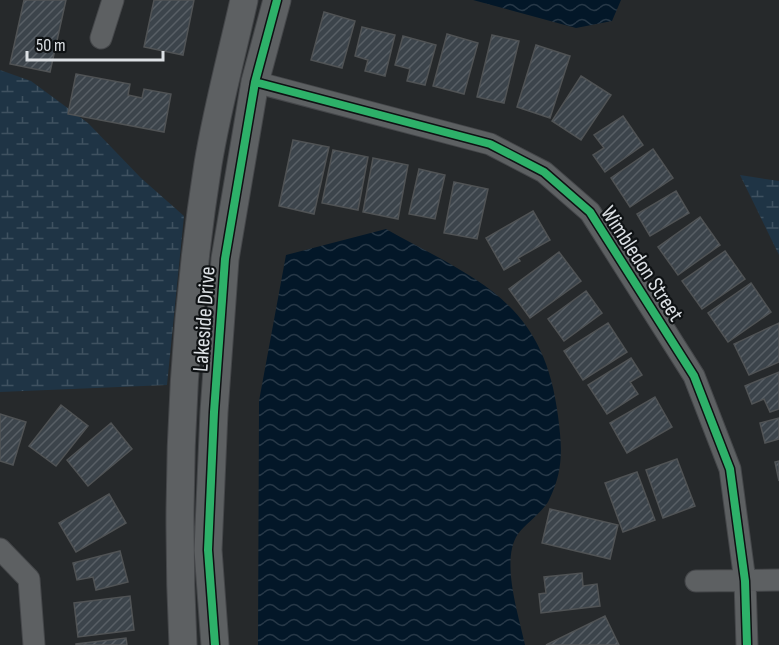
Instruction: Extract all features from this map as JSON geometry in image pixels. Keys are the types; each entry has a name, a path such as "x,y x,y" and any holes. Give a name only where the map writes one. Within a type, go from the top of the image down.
{"street":[{"path":"101,38 113,0"},
{"name":"Lakeside Drive","path":"183,645 178,551 182,416 195,256 209,162 244,0"},
{"name":"Lakeside Drive","path":"215,645 208,550 214,412 225,260 255,82 277,0"},
{"name":"Wimbledon Street","path":"255,82 490,144 544,172 590,212 694,376 730,470 745,581 747,645"},
{"path":"0,549 29,579 34,645"},
{"path":"696,581 779,580"}],"green space":[{"path":"0,70 31,81 88,123 141,178 184,216 167,385 0,392"},
{"path":"740,175 779,181 779,255"}],"water":[{"path":"473,0 621,0 612,21 576,28"},
{"path":"386,229 448,263 500,298 521,319 538,345 550,377 560,438 561,458 557,479 546,505 518,534 511,558 512,588 525,645 258,645 259,401 286,255"}],"building":[{"path":"24,0 66,0 50,72 10,64"},
{"path":"154,0 194,0 183,55 144,47"},
{"path":"324,12 355,21 342,68 311,60"},
{"path":"362,27 395,35 385,76 365,71 368,60 355,56"},
{"path":"447,34 478,43 464,94 433,86"},
{"path":"492,35 519,41 504,103 477,97"},
{"path":"403,36 436,45 425,85 407,81 410,69 395,65"},
{"path":"536,45 570,56 550,118 517,107"},
{"path":"76,74 130,84 128,95 142,98 144,89 171,94 164,132 68,114"},
{"path":"581,76 611,95 581,140 552,121"},
{"path":"623,116 643,145 605,172 593,155 604,148 594,135"},
{"path":"293,140 329,147 314,214 279,206"},
{"path":"653,149 673,178 630,207 611,178"},
{"path":"333,150 368,157 358,210 322,203"},
{"path":"373,158 408,165 398,219 363,212"},
{"path":"419,169 445,175 435,219 409,214"},
{"path":"454,182 488,189 477,239 444,233"},
{"path":"676,191 689,213 650,236 637,214"},
{"path":"533,211 550,240 518,258 520,261 504,270 486,238"},
{"path":"700,217 720,245 678,275 658,247"},
{"path":"725,251 745,279 702,309 682,281"},
{"path":"559,252 581,281 530,318 509,289"},
{"path":"751,283 771,312 728,342 708,313"},
{"path":"586,291 602,313 564,341 548,319"},
{"path":"608,323 627,352 583,380 564,351"},
{"path":"779,323 779,362 749,375 734,344"},
{"path":"631,358 642,375 630,382 638,394 607,414 588,385"},
{"path":"779,372 779,409 770,412 764,399 752,404 745,386"},
{"path":"655,397 672,427 627,453 610,423"},
{"path":"61,405 88,426 56,466 29,446"},
{"path":"0,414 26,422 13,465 0,461"},
{"path":"779,418 779,439 765,443 760,423"},
{"path":"111,423 132,449 88,486 67,460"},
{"path":"677,459 695,506 663,518 646,470"},
{"path":"779,461 779,481 775,462"},
{"path":"637,472 655,520 623,532 605,483"},
{"path":"109,494 126,523 76,552 59,523"},
{"path":"550,509 618,525 610,559 542,543"},
{"path":"120,551 128,582 96,590 93,577 77,580 73,563"},
{"path":"582,573 583,586 597,584 600,606 541,613 539,594 546,593 544,577"},
{"path":"130,596 134,630 78,637 74,603"},
{"path":"605,616 619,645 546,645"},
{"path":"126,638 127,645 76,645 76,644"}],"cycle path":[{"path":"215,645 208,550 214,412 225,259 255,82 277,0"},
{"path":"255,82 490,144 544,172 590,212 694,376 730,469 745,581 747,645"}]}
